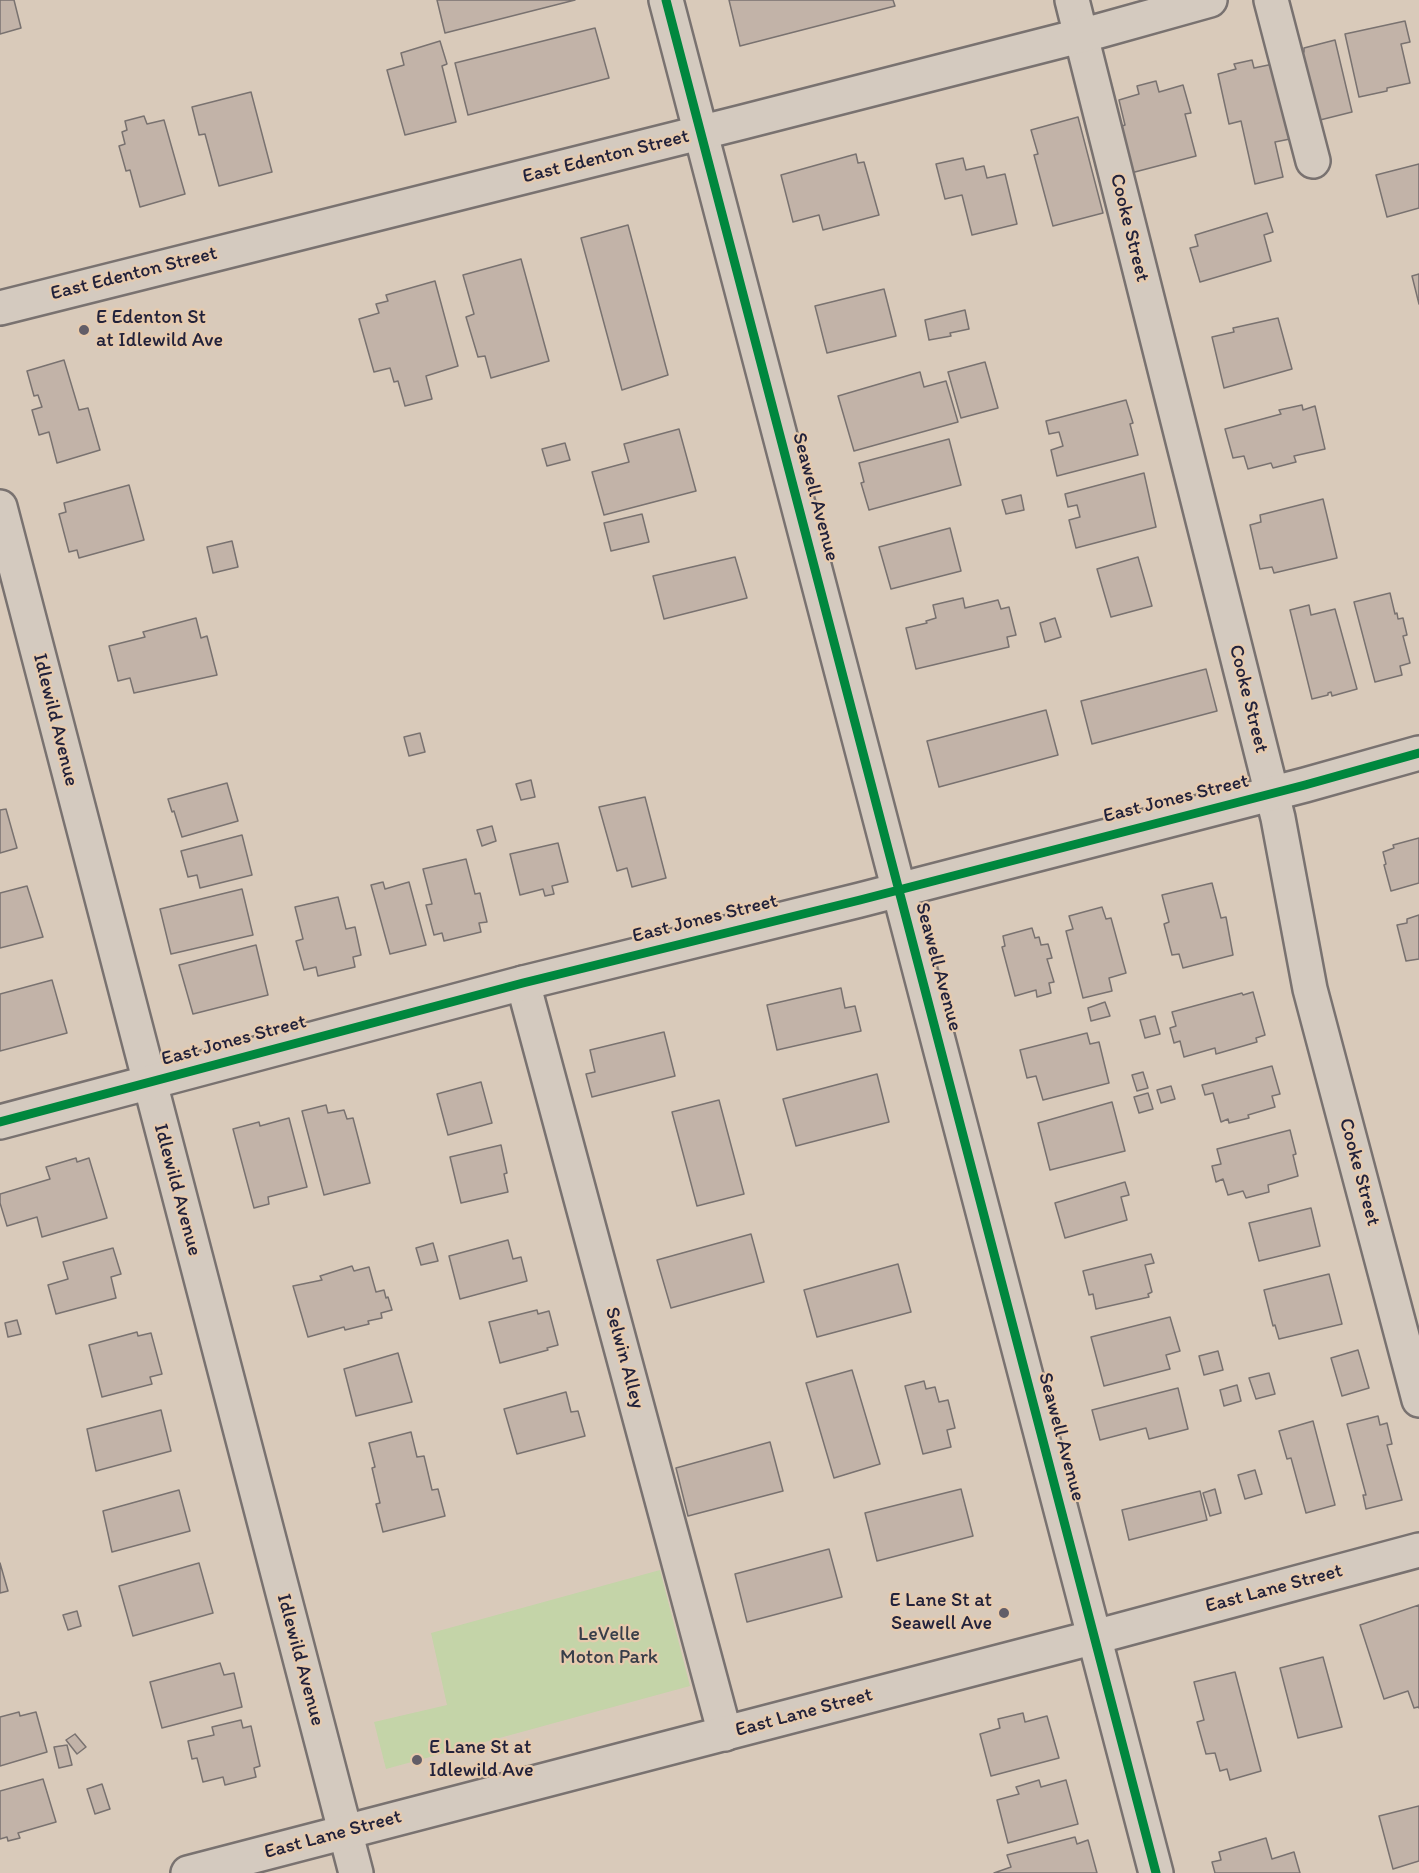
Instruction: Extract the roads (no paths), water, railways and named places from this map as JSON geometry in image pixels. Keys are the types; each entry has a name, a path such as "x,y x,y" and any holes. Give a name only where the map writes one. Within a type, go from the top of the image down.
{"street":[{"name":"Seawell Avenue","path":"666,0 1156,1873"},
{"name":"Cooke Street","path":"1072,0 1272,793 1310,990 1419,1400"},
{"name":"East Edenton Street","path":"0,308 701,132 1210,0"},
{"path":"1271,0 1313,161"},
{"name":"Idlewild Avenue","path":"0,507 356,1873"},
{"name":"East Jones Street","path":"0,1122 523,983 1272,793 1419,753"},
{"name":"Selwin Alley","path":"523,983 725,1734"},
{"name":"East Lane Street","path":"188,1873 1095,1637 1419,1550"}],"place":[{"name":"E Edenton St at Idlewild Ave","path":"84,330"},
{"name":"E Lane St at Seawell Ave","path":"1004,1613"},
{"name":"E Lane St at Idlewild Ave","path":"417,1760"}],"park label":[{"name":"LeVelle Moton Park","path":"609,1646"}]}
